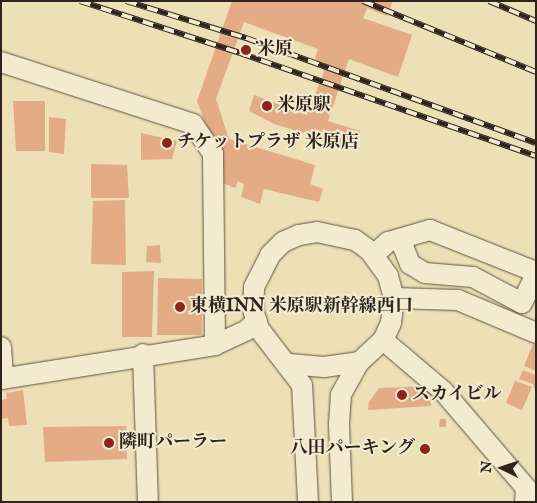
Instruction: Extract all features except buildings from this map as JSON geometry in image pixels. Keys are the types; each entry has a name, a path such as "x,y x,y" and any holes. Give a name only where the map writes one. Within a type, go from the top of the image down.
{"street":[{"path":"1,62 193,124 213,154 215,345"},
{"path":"374,255 388,242 430,230 536,273 522,302 473,277 425,273 410,264 400,239"},
{"path":"308,502 302,385 289,364 270,344 257,321 253,309 254,287 265,262 282,242 299,235 335,233 354,240 374,255 388,276 394,298 391,323 383,340 359,362 341,395 338,424 342,502"},
{"path":"394,298 458,300 536,333"},
{"path":"1,347 2,379 143,354 215,345 247,330 257,321"},
{"path":"383,340 442,391 529,494"},
{"path":"143,354 148,502"},
{"path":"289,364 324,368 359,362"}],"railway":[{"path":"80,1 240,53 536,156"},
{"path":"126,1 246,38 536,143"},
{"path":"363,1 536,72"},
{"path":"489,1 536,21"}],"place":[{"name":"米原","path":"246,50"},
{"name":"米原駅","path":"267,106"},
{"name":"チケットプラザ 米原店","path":"167,143"},
{"name":"東横INN 米原駅新幹線西口","path":"180,307"},
{"name":"スカイビル","path":"402,395"},
{"name":"隣町パーラー","path":"109,443"},
{"name":"八田パーキング","path":"425,449"}]}
